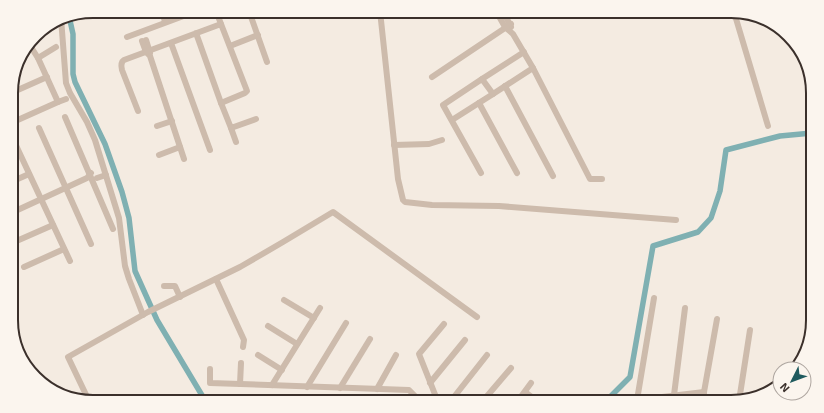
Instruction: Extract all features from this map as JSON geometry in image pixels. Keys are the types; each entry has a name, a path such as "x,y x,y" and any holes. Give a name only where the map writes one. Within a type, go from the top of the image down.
{"street":[{"path":"164,18 165,22"},
{"path":"127,37 143,37 165,22 177,18"},
{"path":"219,18 247,91 244,95 221,103"},
{"path":"252,18 267,62"},
{"path":"381,18 398,179 402,198 406,202 432,205 499,206 676,220"},
{"path":"502,18 533,68 590,179 602,179"},
{"path":"505,18 508,26"},
{"path":"736,19 768,126"},
{"path":"138,111 121,65 124,60 149,53 221,24"},
{"path":"62,26 66,83 95,140 119,218 125,266 129,280 148,312"},
{"path":"432,77 508,26"},
{"path":"196,33 236,142"},
{"path":"230,46 258,35"},
{"path":"143,37 184,159"},
{"path":"171,43 210,150"},
{"path":"38,58 56,47"},
{"path":"33,50 58,102"},
{"path":"481,173 443,105 524,52"},
{"path":"452,120 533,68"},
{"path":"18,90 47,77"},
{"path":"482,79 493,94"},
{"path":"505,86 553,176"},
{"path":"18,120 66,99"},
{"path":"479,103 517,173"},
{"path":"65,117 92,176 113,229"},
{"path":"231,128 256,119"},
{"path":"157,126 172,121"},
{"path":"38,128 91,244"},
{"path":"394,145 429,144 442,140"},
{"path":"159,155 180,147"},
{"path":"18,150 70,261"},
{"path":"18,210 92,176 104,167"},
{"path":"18,179 29,174"},
{"path":"92,176 106,174"},
{"path":"86,394 68,357 148,312 216,279 333,212 477,317"},
{"path":"18,240 53,225"},
{"path":"24,267 64,249"},
{"path":"216,279 244,340 243,347"},
{"path":"164,286 175,286 180,297"},
{"path":"638,395 654,298"},
{"path":"284,300 314,318"},
{"path":"272,385 320,308"},
{"path":"685,308 674,395 704,392 717,319"},
{"path":"307,387 346,323"},
{"path":"435,395 419,354 444,324"},
{"path":"268,326 297,344"},
{"path":"740,395 750,330"},
{"path":"340,388 370,339"},
{"path":"430,383 464,340"},
{"path":"258,355 282,370"},
{"path":"377,389 396,355"},
{"path":"456,395 487,355"},
{"path":"240,384 241,363"},
{"path":"488,395 511,368"},
{"path":"210,369 210,383 409,390 414,395"},
{"path":"523,395 531,383"},
{"path":"525,392 529,395"}],"waterway":[{"path":"70,22 73,34 73,74 75,82 105,144 122,192 129,218 135,271 157,320 202,395"},
{"path":"612,395 630,377 653,246 698,232 711,218 720,191 726,150 780,136 806,134"}]}
